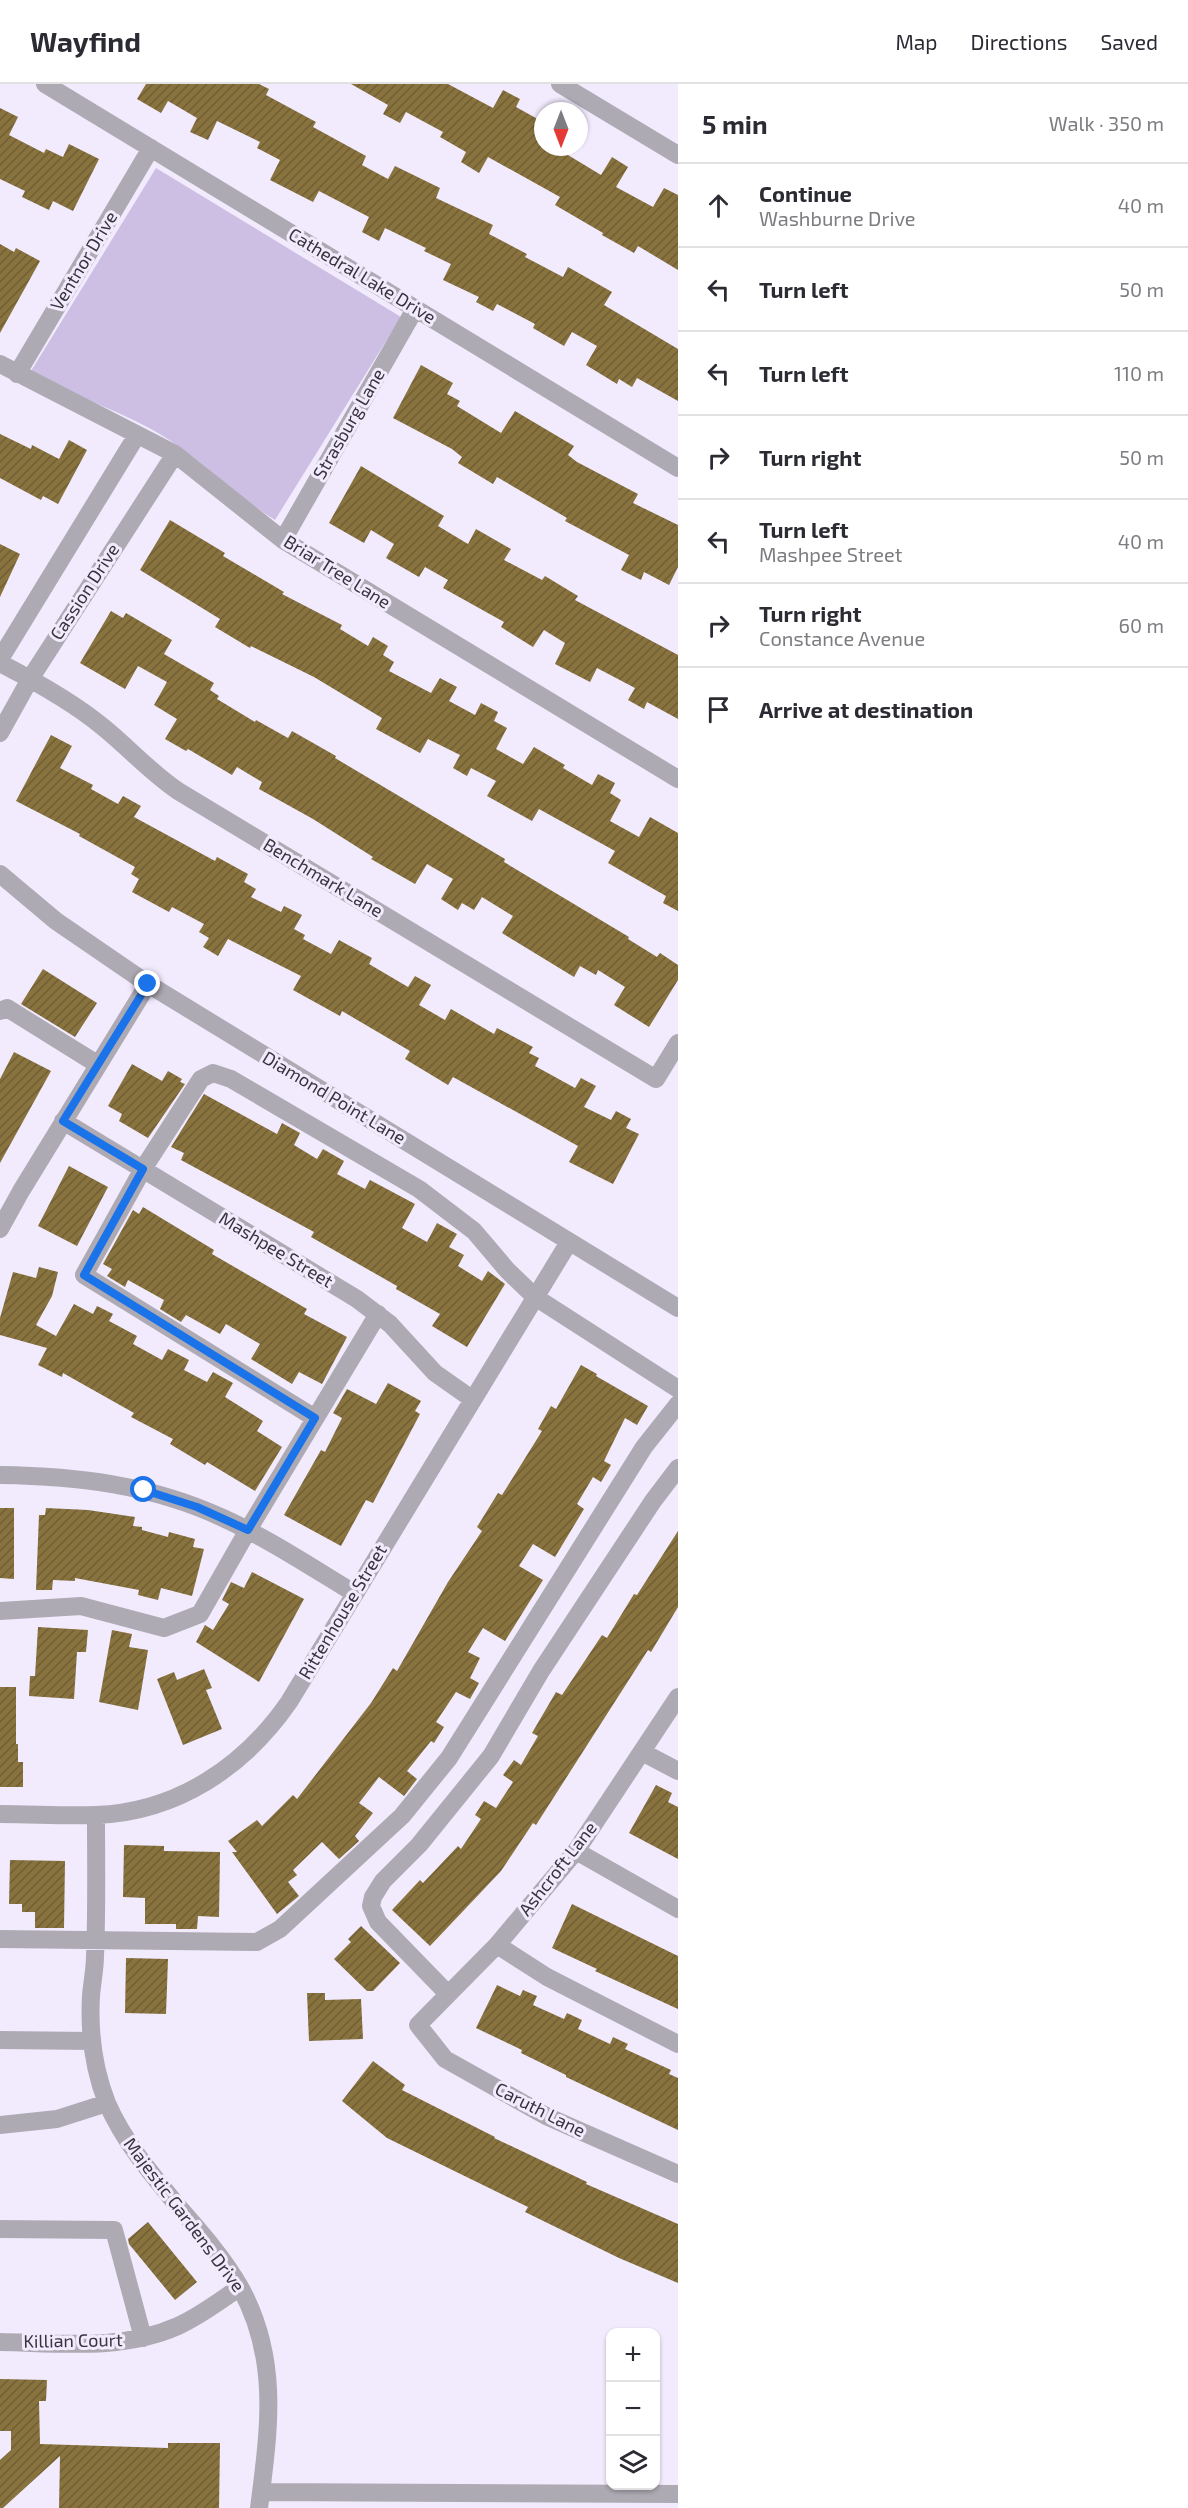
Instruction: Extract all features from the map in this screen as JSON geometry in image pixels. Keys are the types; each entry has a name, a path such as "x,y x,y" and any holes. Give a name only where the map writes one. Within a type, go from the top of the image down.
{"street":[{"name":"Cathedral Lake Drive","path":"45,84 678,468"},
{"path":"560,84 678,155"},
{"name":"Ventnor Drive","path":"17,374 151,148"},
{"name":"Strasburg Lane","path":"283,540 416,309"},
{"name":"Briar Tree Lane","path":"0,364 175,454 283,540 678,779"},
{"name":"Cassion Drive","path":"0,661 137,435"},
{"name":"Cassion Drive","path":"0,733 30,678 175,454"},
{"name":"Benchmark Lane","path":"0,661 102,725 144,765 178,791 656,1079 678,1043"},
{"name":"Diamond Point Lane","path":"0,874 56,921 148,984 678,1308"},
{"path":"0,1229 63,1121 148,984"},
{"path":"0,1011 8,1008 98,1064"},
{"path":"315,1418 84,1275 143,1169 201,1078 213,1073 231,1079 419,1189 474,1231 507,1270 535,1297 678,1389"},
{"name":"Mashpee Street","path":"63,1121 378,1314 435,1373 472,1399"},
{"name":"Rittenhouse Street","path":"0,1814 96,1815 138,1809 178,1797 216,1777 233,1765 256,1743 277,1719 569,1242"},
{"path":"0,1611 81,1606 164,1628 200,1614 378,1314"},
{"path":"0,1939 257,1942 280,1929 402,1816 449,1758 644,1447 678,1404"},
{"path":"448,1994 378,1922 371,1906 373,1897 384,1881 419,1845 492,1756 541,1671 653,1501 678,1468"},
{"path":"0,1475 62,1477 135,1488 197,1507 248,1530 354,1593"},
{"name":"Ashcroft Lane","path":"418,2025 497,1945 576,1851 678,1697"},
{"path":"642,1752 678,1771"},
{"name":"Majestic Gardens Drive","path":"96,1815 95,1940 91,2011 96,2067 107,2103 134,2151 216,2252 240,2287 249,2306 263,2346 270,2388 260,2500"},
{"path":"576,1851 678,1909"},
{"path":"497,1945 547,1977 678,2044"},
{"name":"Caruth Lane","path":"418,2025 445,2059 546,2116 678,2174"},
{"path":"0,2040 92,2041"},
{"path":"0,2125 57,2119 107,2103"},
{"path":"0,2229 114,2230 143,2338"},
{"name":"Killian Court","path":"0,2342 95,2343 143,2338 194,2318 240,2287"},
{"path":"260,2500 678,2494"}],"shaded area":[{"path":"156,168 401,317 275,520 158,433 31,371"}],"building":[{"path":"146,84 259,84 269,89 266,95 316,122 313,127 366,156 362,165 388,179 395,166 440,188 436,198 493,225 489,234 563,277 568,267 612,292 604,305 678,349 678,401 637,378 632,387 619,379 617,384 586,365 597,346 572,332 564,346 533,328 535,324 497,304 493,311 476,302 479,297 443,280 451,264 424,251 426,248 385,228 379,241 362,232 369,217 319,191 313,202 270,180 280,160 257,148 260,142 217,121 208,140 190,132 197,118 168,101 161,113 137,99"},
{"path":"351,84 448,84 493,108 503,90 520,99 516,107 534,117 534,156 570,156 601,175 612,157 628,167 616,187 653,207 664,188 678,195 678,270 638,246 634,253 602,235 603,233 555,205 560,197 488,157 479,173 461,162 466,152 440,137 443,132 406,112 400,123 383,114 388,105"},
{"path":"0,108 18,117 9,135 44,153 46,149 63,157 69,144 99,159 73,211 53,201 49,210 22,197 25,191 0,179"},
{"path":"0,244 14,252 16,248 40,261 0,333"},
{"path":"421,365 453,383 447,394 460,401 457,406 501,433 515,411 574,446 568,455 577,462 638,494 633,503 678,525 678,567 669,585 644,572 641,580 621,570 629,555 565,521 567,518 497,477 493,484 458,463 462,457 452,449 393,418"},
{"path":"0,434 31,449 32,445 59,459 69,440 87,450 58,504 43,496 41,500 0,478"},
{"path":"361,466 444,516 438,526 468,544 476,529 511,549 504,560 542,580 545,576 578,596 575,600 678,655 678,719 647,702 644,709 628,700 635,688 597,668 590,682 555,664 565,643 544,630 533,647 501,627 504,622 443,588 448,580 425,567 419,577 386,558 394,544 371,530 364,543 329,523"},
{"path":"170,520 225,553 223,556 284,592 282,594 342,625 340,629 368,646 373,637 388,646 383,655 394,662 389,671 431,693 440,678 457,687 449,701 475,715 481,703 498,712 494,721 507,728 496,749 523,764 534,747 565,765 563,768 592,785 598,774 615,783 610,793 621,800 610,821 639,837 650,817 678,833 678,911 663,903 666,896 608,863 615,851 539,809 532,821 487,796 496,781 471,768 467,776 453,768 460,755 428,739 420,753 376,729 382,718 314,677 251,646 250,648 215,627 220,619 140,570"},
{"path":"0,544 20,554 0,597"},
{"path":"111,611 123,618 126,613 172,640 164,654 214,683 210,690 219,696 217,699 255,722 256,720 288,738 292,731 336,756 335,758 505,859 504,862 629,937 628,939 657,957 660,953 678,965 678,980 649,1027 614,1005 625,987 598,970 596,975 580,966 574,977 502,933 513,916 482,897 474,910 462,903 458,910 441,899 453,879 427,864 415,884 371,859 373,857 313,819 259,789 262,782 237,767 232,775 188,749 186,751 165,739 177,719 154,705 167,682 138,666 125,689 80,663"},
{"path":"51,735 72,746 60,768 93,785 91,789 118,804 123,796 141,806 134,817 215,861 217,857 248,874 244,882 256,889 251,897 281,912 284,906 302,915 294,929 305,935 303,939 331,954 339,940 372,958 369,964 408,987 415,976 431,985 419,1005 445,1020 451,1009 494,1034 497,1028 533,1047 529,1053 539,1058 535,1066 575,1088 581,1078 596,1086 584,1107 611,1120 616,1111 631,1119 626,1128 639,1134 613,1184 569,1162 578,1146 453,1077 448,1085 405,1059 410,1051 342,1011 340,1016 293,990 301,976 228,939 218,956 203,947 209,938 199,932 204,924 172,907 169,912 132,892 139,879 131,874 135,867 79,836 80,834 16,801"},
{"path":"43,969 97,1003 75,1037 21,1004"},
{"path":"14,1052 51,1071 0,1163 0,1079"},
{"path":"132,1064 162,1081 168,1071 182,1079 180,1082 185,1084 148,1138 119,1121 122,1114 108,1106"},
{"path":"204,1094 277,1134 282,1123 300,1133 294,1145 317,1159 323,1149 344,1161 337,1174 365,1189 370,1180 415,1204 402,1228 427,1242 437,1223 457,1234 449,1247 464,1255 458,1266 482,1281 488,1271 505,1284 467,1347 432,1326 440,1314 396,1289 397,1286 311,1237 314,1232 181,1160 184,1153 171,1147"},
{"path":"69,1166 108,1187 77,1246 38,1226"},
{"path":"143,1207 214,1250 212,1254 307,1309 304,1314 347,1337 322,1384 299,1372 292,1384 251,1359 260,1344 226,1324 220,1334 186,1315 181,1322 160,1309 164,1300 128,1280 125,1287 107,1276 112,1269 103,1264 133,1210 139,1214"},
{"path":"39,1267 58,1272 52,1296 36,1325 56,1336 74,1304 93,1314 97,1306 113,1314 109,1321 137,1336 133,1344 162,1360 168,1349 189,1360 184,1370 207,1382 213,1372 233,1383 225,1397 263,1421 257,1431 282,1447 255,1491 207,1462 205,1465 170,1444 173,1439 131,1417 134,1413 63,1373 62,1377 38,1365 47,1348 0,1335 0,1318 13,1272 36,1278"},
{"path":"581,1365 648,1406 637,1425 625,1418 604,1461 611,1465 601,1482 593,1477 577,1504 584,1509 555,1557 533,1544 519,1566 543,1580 505,1641 483,1628 468,1652 480,1658 470,1678 479,1683 470,1699 456,1692 436,1722 444,1727 434,1743 431,1741 407,1771 417,1779 404,1796 379,1777 359,1803 373,1813 355,1836 359,1841 339,1859 322,1842 293,1870 297,1875 288,1882 299,1896 277,1914 232,1852 237,1852 228,1841 257,1820 262,1826 293,1795 297,1799 371,1703 393,1668 397,1671 448,1582 482,1531 477,1527 498,1493 502,1495 542,1431 538,1429 551,1406 556,1409"},
{"path":"388,1383 421,1401 415,1411 420,1414 373,1503 366,1500 341,1546 284,1515 321,1450 325,1452 342,1418 333,1413 347,1389 376,1404"},
{"path":"0,1508 14,1508 14,1579 0,1578"},
{"path":"46,1508 88,1510 135,1517 133,1526 142,1527 142,1530 168,1537 169,1532 195,1539 193,1547 204,1549 192,1596 161,1588 158,1600 138,1595 139,1590 75,1578 75,1581 53,1580 52,1590 36,1590 39,1515 45,1515"},
{"path":"678,1531 678,1607 651,1652 648,1650 536,1825 533,1823 501,1871 430,1946 392,1910 420,1880 423,1883 458,1846 461,1849 481,1819 475,1815 484,1801 496,1808 513,1782 503,1775 514,1760 521,1765 538,1736 532,1733 556,1692 562,1695 602,1635 607,1638 634,1594 637,1595"},
{"path":"252,1572 304,1599 259,1682 196,1642 205,1625 213,1630 229,1604 222,1600 231,1582 244,1588"},
{"path":"38,1627 88,1630 86,1652 77,1652 74,1699 29,1696 30,1676 35,1676"},
{"path":"112,1630 132,1634 129,1647 148,1650 138,1710 99,1702"},
{"path":"204,1669 212,1688 206,1690 222,1729 183,1745 157,1679 174,1672 177,1680"},
{"path":"0,1687 16,1687 16,1744 18,1744 18,1762 23,1762 23,1787 0,1787"},
{"path":"656,1785 672,1793 668,1802 678,1807 678,1859 629,1833"},
{"path":"124,1845 164,1846 164,1851 220,1852 219,1917 198,1916 197,1929 176,1929 176,1924 145,1924 145,1898 123,1897"},
{"path":"10,1860 65,1861 64,1928 35,1928 35,1912 22,1912 22,1904 9,1904"},
{"path":"572,1904 678,1956 678,2009 595,1971 597,1969 552,1948"},
{"path":"361,1926 400,1963 373,1991 367,1991 334,1959 351,1942 348,1939"},
{"path":"126,1958 168,1959 166,2014 125,2013"},
{"path":"497,1985 520,1996 523,1990 537,1996 533,2005 564,2019 567,2013 582,2020 578,2029 610,2044 613,2037 628,2044 625,2049 671,2070 669,2074 678,2078 678,2130 566,2077 521,2053 522,2050 476,2028"},
{"path":"307,1993 325,1993 325,2000 361,1999 363,2039 309,2041"},
{"path":"373,2061 405,2085 402,2090 494,2138 587,2182 586,2184 678,2224 678,2283 619,2258 525,2212 528,2207 387,2138 342,2101"},
{"path":"148,2222 197,2282 175,2300 129,2244 128,2239"},
{"path":"0,2379 47,2380 46,2401 39,2401 40,2444 168,2448 168,2443 220,2443 219,2508 59,2508 60,2456 3,2508 0,2508 0,2460 11,2450 11,2431 0,2431"}],"route":[{"path":"144,1490 197,1507 248,1530 315,1418 84,1275 143,1169 63,1121 148,984"}]}
